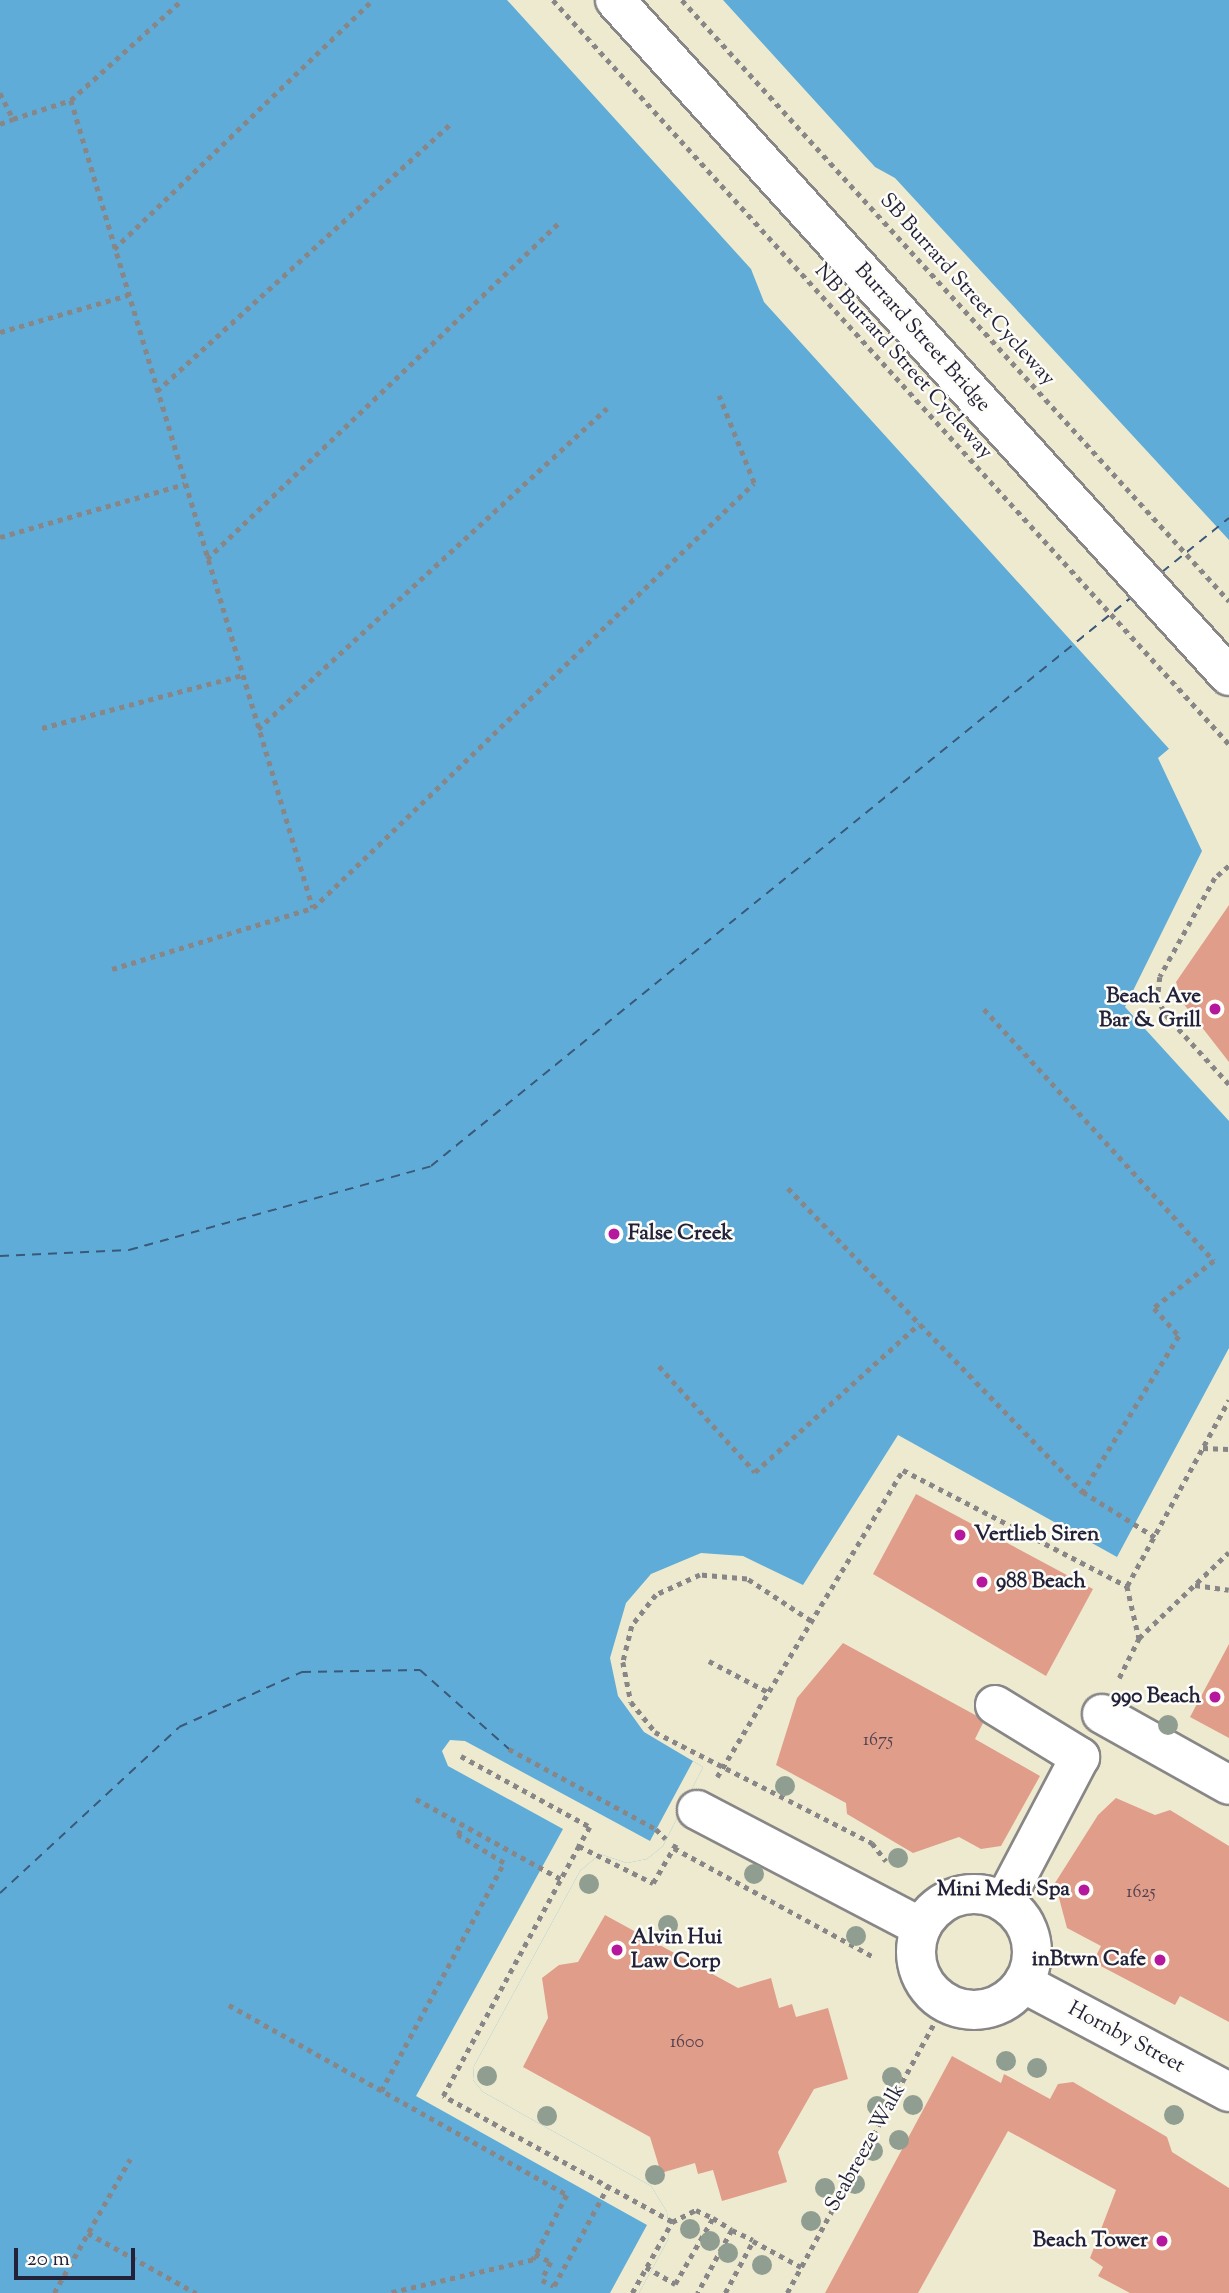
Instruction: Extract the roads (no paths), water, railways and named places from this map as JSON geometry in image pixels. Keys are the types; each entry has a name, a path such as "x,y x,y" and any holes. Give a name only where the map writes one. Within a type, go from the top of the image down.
{"main road":[{"name":"Burrard Street Bridge","path":"615,0 1229,676"},
{"path":"995,1706 1080,1757 1004,1902"},
{"path":"1102,1714 1229,1785"},
{"path":"697,1810 922,1927"},
{"path":"989,1895 1004,1902 1028,1930 1030,1966 1023,1983 1014,1994 988,2008 973,2010 945,2003 932,1992 916,1961 922,1927 942,1903 957,1896 989,1895"},
{"name":"Hornby Street","path":"1023,1983 1229,2092"}],"water":[{"name":"False Creek","path":"0,0 1229,0 1229,698 1158,758 1202,851 1125,1007 1229,1121 1229,1348 1117,1557 898,1435 803,1585 743,1556 701,1553 651,1574 626,1603 610,1658 618,1696 644,1732 703,1767 663,1846 647,1859 627,1863 600,1854 580,1871 474,2066 473,2080 483,2092 651,2186 667,2212 669,2238 639,2293 0,2293"}],"place":[{"name":"Beach Ave Bar & Grill","path":"1215,1009"},
{"name":"False Creek","path":"614,1234"},
{"name":"Vertlieb Siren","path":"960,1535"},
{"name":"988 Beach","path":"982,1582"},
{"name":"990 Beach","path":"1215,1697"},
{"name":"Mini Medi Spa","path":"1084,1890"},
{"name":"Alvin Hui Law Corp","path":"617,1950"},
{"name":"inBtwn Cafe","path":"1160,1960"},
{"name":"Beach Tower","path":"1162,2241"}]}
